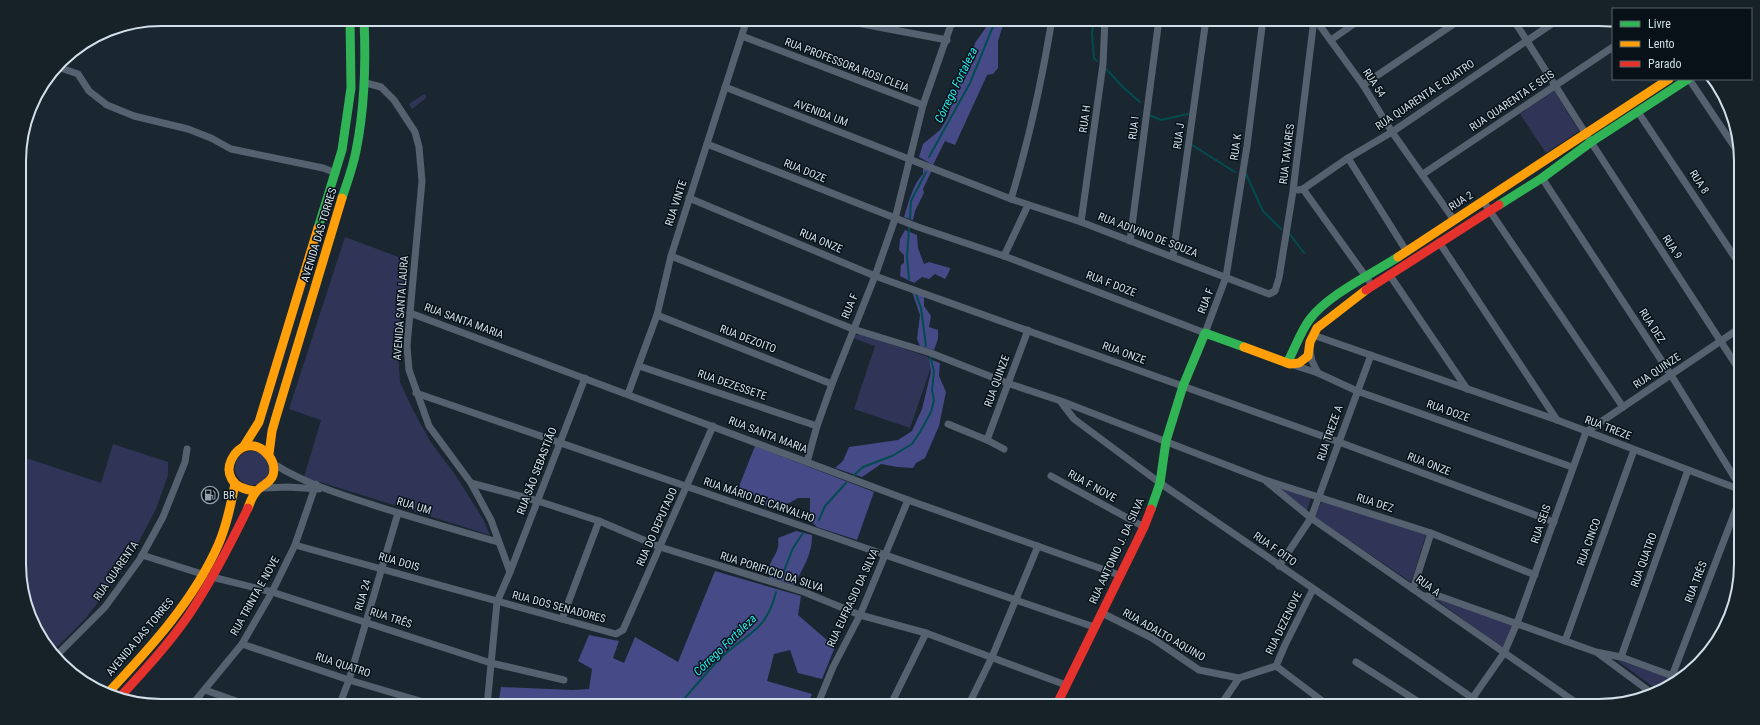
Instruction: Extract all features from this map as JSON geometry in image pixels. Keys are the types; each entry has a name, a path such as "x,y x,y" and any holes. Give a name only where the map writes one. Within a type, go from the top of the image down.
{"main road":[{"name":"AVENIDA DAS TORRES","path":"111,690 136,664 165,629 202,574 222,536 228,518 235,484 230,477 230,461 233,454 244,446 259,422 342,150 351,88 352,70 350,26"},
{"name":"AVENIDA DAS TORRES","path":"269,454 272,431 351,172 360,133 366,83 364,26"},
{"name":"RUA 2","path":"1290,364 1305,359 1309,354 1313,335 1317,328 1328,317 1407,252 1667,80"},
{"name":"RUA 2","path":"1290,364 1306,323 1329,301 1389,274 1542,178 1591,142 1687,80"},
{"name":"RUA F DOZE","path":"1205,333 1290,364"},
{"name":"RUA ANTONIO J. DA SILVA","path":"1059,699 1119,575 1144,527 1160,483 1166,441 1183,386 1205,333"},
{"path":"244,446 258,446 269,454 274,464"},
{"name":"AVENIDA DAS TORRES","path":"123,693 173,636 196,604 260,489 272,478 274,464"},
{"path":"235,484 248,491 260,489"}],"street":[{"name":"RUA VINTE","path":"628,394 657,315 670,256 745,26"},
{"path":"873,26 947,40"},
{"name":"RUA F","path":"807,462 817,426 832,384 875,276 895,219 923,105 951,26"},
{"path":"1011,199 1022,164 1046,56 1051,26"},
{"name":"RUA H","path":"1081,222 1102,71 1105,26"},
{"name":"RUA I","path":"1130,240 1158,26"},
{"name":"RUA J","path":"1173,256 1205,26"},
{"name":"RUA K","path":"1226,277 1247,146 1262,26"},
{"name":"RUA TAVARES","path":"1275,291 1279,278 1293,191 1313,26"},
{"name":"RUA 54","path":"1320,26 1332,40 1363,85 1392,132 1454,220"},
{"path":"1332,40 1351,26"},
{"path":"1363,85 1445,26"},
{"name":"RUA 9","path":"1517,26 1734,362"},
{"name":"RUA QUARENTA E QUATRO","path":"1303,189 1348,158 1392,132 1548,26"},
{"name":"RUA PROFESSORA ROSI CLEIA","path":"742,36 923,105"},
{"name":"RUA QUARENTA E SEIS","path":"1423,174 1612,48"},
{"path":"63,68 78,74 89,91 107,105 134,116 188,128 231,149 323,168 336,173"},
{"path":"1690,80 1733,145"},
{"name":"AVENIDA SANTA LAURA","path":"366,83 381,87 394,100 415,132 419,147 422,181 407,346 409,370 429,426 471,483 490,520 510,572"},
{"name":"AVENIDA UM","path":"725,87 1011,199"},
{"name":"RUA 8","path":"1638,112 1734,256"},
{"name":"RUA DOZE","path":"707,144 895,219"},
{"path":"1348,158 1407,252"},
{"name":"RUA DEZ","path":"1542,178 1671,375 1734,478"},
{"path":"1293,191 1303,189 1370,282"},
{"name":"RUA ONZE","path":"690,198 875,276 1339,442 1554,522"},
{"name":"RUA ADIVINO DE SOUZA","path":"1011,199 1130,240 1269,294 1275,291"},
{"path":"1483,201 1623,407"},
{"path":"1004,256 1028,205"},
{"name":"RUA F DOZE","path":"895,219 1004,256 1205,333"},
{"path":"1439,242 1557,420"},
{"path":"670,256 853,329 931,353 1007,383 1061,401 1166,441 1264,480"},
{"path":"1389,274 1467,389"},
{"name":"RUA F","path":"1205,333 1226,277"},
{"name":"RUA SANTA MARIA","path":"410,313 908,500 1119,575"},
{"name":"RUA DEZOITO","path":"657,315 832,384"},
{"name":"RUA QUINZE","path":"987,440 1028,330"},
{"name":"RUA QUINZE","path":"1586,432 1734,332"},
{"name":"RUA TREZE","path":"1313,335 1557,420 1734,486"},
{"name":"RUA 2","path":"1310,348 1312,361 1318,374"},
{"name":"RUA TREZE A","path":"1279,566 1311,518 1370,355"},
{"name":"RUA F DOZE","path":"1290,364 1318,374"},
{"name":"RUA DEZESSETE","path":"639,366 817,426"},
{"name":"RUA DOZE","path":"1318,374 1356,391 1572,467"},
{"name":"RUA SÃO SEBASTIÃO","path":"510,572 585,378"},
{"name":"RUA MÁRIO DE CARVALHO","path":"416,393 1094,628"},
{"name":"RUA F OITO","path":"1061,401 1074,419 1160,483 1472,698"},
{"path":"948,424 987,440 1004,449"},
{"name":"RUA DO DEPUTADO","path":"616,634 623,630 713,426"},
{"name":"RUA SEIS","path":"1472,698 1504,653 1517,623 1554,522 1572,467 1586,432"},
{"name":"RUA QUARENTA","path":"59,653 105,607 142,556 163,517 185,462 187,449"},
{"name":"RUA CINCO","path":"1565,640 1634,450"},
{"name":"RUA UM","path":"274,464 296,478 316,487 498,542"},
{"name":"RUA QUATRO","path":"1620,657 1688,470"},
{"name":"RUA F NOVE","path":"1051,476 1144,527"},
{"name":"RUA DEZ","path":"1264,480 1320,496 1431,533 1535,574"},
{"name":"RUA A","path":"1264,480 1311,518 1572,699"},
{"name":"RUA PORIFICIO DA SILVA","path":"471,483 538,501 599,521 660,547 804,592 860,615 926,633 1066,685"},
{"name":"RUA UM","path":"260,489 316,487"},
{"name":"RUA TRINTA E NOVE","path":"197,699 242,644 272,592 295,545 316,487"},
{"name":"RUA EUFRASIO DA SILVA","path":"821,699 833,667 860,615 908,500"},
{"name":"RUA 24","path":"342,699 349,680 398,513"},
{"name":"RUA TRÊS","path":"1672,676 1734,514"},
{"path":"562,619 599,521"},
{"path":"1413,589 1431,533"},
{"name":"RUA DOIS","path":"295,545 497,602"},
{"path":"971,699 992,657 1038,546"},
{"path":"142,556 202,574"},
{"path":"488,699 497,602 510,572"},
{"name":"RUA TRÊS","path":"212,577 272,592 491,664 564,680"},
{"name":"RUA DEZENOVE","path":"1276,666 1284,645 1313,589"},
{"path":"1424,596 1439,596 1596,652 1620,657 1672,676"},
{"name":"RUA DOS SENADORES","path":"497,602 616,634"},
{"name":"RUA ADALTO AQUINO","path":"1102,613 1152,638 1176,656 1199,670 1239,678"},
{"path":"893,699 926,633"},
{"name":"RUA QUATRO","path":"242,644 349,680 413,699"},
{"path":"1596,652 1648,690"},
{"path":"1356,662 1414,699"},
{"path":"1225,699 1239,678 1276,666 1320,699"},
{"path":"205,690 230,699"}],"shaded area":[{"path":"987,26 1003,26 998,41 998,68 993,74 987,75 955,145 945,141 933,165 919,157 923,144 940,130 948,117 952,101 963,72 971,58 975,43"},
{"path":"1554,91 1579,131 1546,153 1520,114"},
{"path":"424,94 426,98 412,109 409,104"},
{"path":"923,167 932,170 923,189 924,193 915,211 913,220 904,217 909,200 919,178 923,174"},
{"path":"905,230 917,235 918,248 924,264 929,262 950,268 945,279 935,274 929,279 922,277 914,283 900,276 901,265 904,263 904,255 899,250 900,239"},
{"path":"345,237 409,261 397,338 400,382 430,441 456,476 483,519 490,535 304,477 321,420 289,409"},
{"path":"912,292 924,296 924,306 931,316 929,327 938,330 938,339 934,350 920,346 917,339 920,315"},
{"path":"862,334 928,357 931,367 910,428 854,409 875,346 853,338 854,335"},
{"path":"929,359 940,363 939,376 946,392 939,426 925,458 916,463 913,468 881,464 862,477 835,468 843,461 849,447 898,440 912,431 922,409 931,372"},
{"path":"113,444 168,462 168,475 156,509 126,566 85,619 56,648 40,624 33,608 27,582 26,458 101,483"},
{"path":"755,446 874,492 857,540 817,527 810,520 810,498 798,498 779,509 765,506 757,497 747,491 736,494"},
{"path":"255,451 264,456 268,461 268,475 264,480 259,484 249,485 245,484 236,475 235,465 236,461 245,452"},
{"path":"1269,482 1311,498 1306,513"},
{"path":"1322,501 1426,535 1411,582 1315,517"},
{"path":"796,531 812,535 812,542 809,555 794,585 770,578 769,568 777,551 778,538"},
{"path":"715,571 801,596 798,615 835,647 822,679 798,673 790,650 774,654 767,681 812,694 810,699 499,699 501,687 573,690 589,689 592,669 578,661 589,635 619,641 613,658 624,663 635,637 678,662"},
{"path":"1434,598 1513,625 1502,648"},
{"path":"1615,659 1671,678 1654,687"}],"waterway":[{"name":"Córrego Fortaleza","path":"929,157 970,83 993,26"},
{"name":"Córrego Fortaleza","path":"1093,26 1092,33 1094,58 1097,61"},
{"name":"Córrego Fortaleza","path":"1106,69 1140,102"},
{"name":"Córrego Fortaleza","path":"1149,115 1161,120 1188,114"},
{"name":"Córrego Fortaleza","path":"1192,145 1235,172"},
{"name":"Córrego Fortaleza","path":"910,218 911,201 926,172"},
{"name":"Córrego Fortaleza","path":"1245,172 1263,211 1281,229"},
{"name":"Córrego Fortaleza","path":"909,228 907,258 909,279"},
{"path":"1289,233 1304,253"},
{"name":"Córrego Fortaleza","path":"916,294 921,308 926,346"},
{"name":"Córrego Fortaleza","path":"852,477 863,467 892,456 912,444 920,432 931,412 934,400 932,390 934,371 930,356"},
{"name":"Córrego Fortaleza","path":"819,520 825,506 846,483"},
{"name":"Córrego Fortaleza","path":"782,576 793,548 803,533"},
{"name":"Córrego Fortaleza","path":"684,699 724,655 762,623 768,615 776,592"}],"traffic: fast":[{"path":"318,228 342,150 351,88 350,26"},
{"path":"342,198 355,157 359,134 365,68 364,26"},
{"path":"1499,205 1542,178 1591,142 1686,80"},
{"path":"1287,363 1303,329 1318,310 1351,285 1398,257"},
{"path":"1151,509 1160,483 1166,441 1183,386 1205,333 1244,347"}],"traffic: slow":[{"path":"1398,257 1667,80"},
{"path":"269,454 272,431 342,198"},
{"path":"244,446 259,422 318,228"},
{"path":"1244,347 1290,364 1299,363 1308,356 1310,342 1317,328 1366,290"},
{"path":"248,508 251,500 258,490 272,478 274,467 268,455 257,447 247,446 238,451 232,459 229,469 232,479 240,487 256,491"},
{"path":"111,689 169,624 197,585 222,536 235,484"}],"traffic: jam":[{"path":"1366,290 1499,205"},
{"path":"123,693 164,648 188,616 205,590 248,508"},
{"path":"1059,699 1144,527 1151,509"}],"place":[{"name":"BR","path":"210,495"}]}
